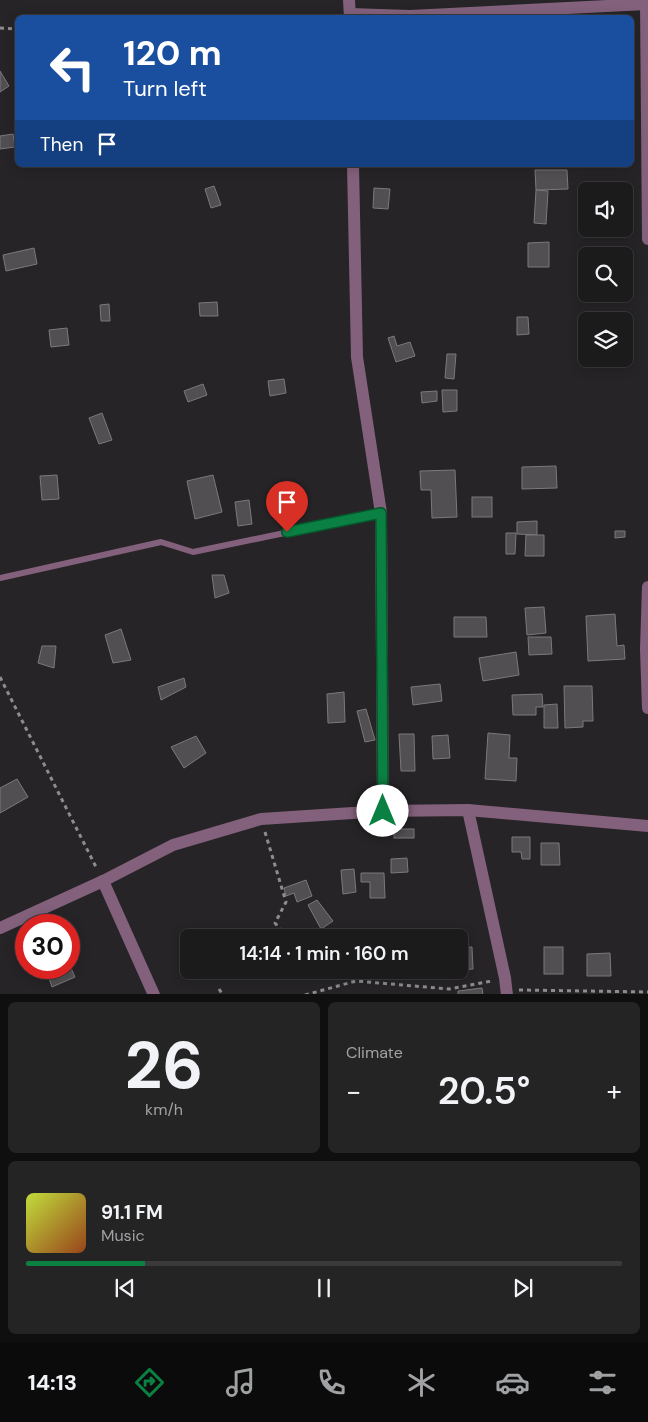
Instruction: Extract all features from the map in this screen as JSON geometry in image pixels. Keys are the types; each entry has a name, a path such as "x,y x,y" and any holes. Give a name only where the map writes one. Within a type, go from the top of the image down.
{"street":[{"path":"349,0 350,15"},
{"path":"428,15 647,3 648,239"},
{"path":"353,167 357,357 381,513 383,811"},
{"path":"648,587 646,649 648,708"},
{"path":"468,810 507,988"},
{"path":"0,928 173,845 261,819 383,811 468,810 648,826"},
{"path":"103,880 154,994"}],"lane":[{"path":"0,578 161,542 193,552 381,513"}],"path":[{"path":"0,28 15,28"},
{"path":"0,677 103,880"},
{"path":"261,819 286,902 275,923 280,929"},
{"path":"306,994 356,981 448,989 507,988 648,992"},
{"path":"218,994 219,989 223,994"}],"building":[{"path":"0,71 9,86 0,92"},
{"path":"13,134 15,147 0,149 0,136"},
{"path":"535,170 567,170 568,189 536,190"},
{"path":"214,186 221,205 211,208 205,189"},
{"path":"374,188 390,189 388,209 373,208"},
{"path":"536,190 548,191 546,224 534,223"},
{"path":"549,242 549,267 528,267 528,243"},
{"path":"34,248 37,264 6,271 3,255"},
{"path":"217,302 218,316 200,316 199,303"},
{"path":"109,304 110,321 101,321 100,305"},
{"path":"517,317 528,317 529,334 517,335"},
{"path":"67,328 69,345 51,347 49,330"},
{"path":"394,336 397,346 410,342 415,356 396,362 388,338"},
{"path":"447,354 456,354 454,379 445,378"},
{"path":"284,379 286,393 270,396 268,381"},
{"path":"203,384 207,395 188,402 184,391"},
{"path":"442,390 457,390 457,411 443,412"},
{"path":"437,391 437,401 422,403 421,392"},
{"path":"102,413 112,440 99,444 89,418"},
{"path":"556,466 557,488 522,489 522,467"},
{"path":"455,470 457,517 432,518 431,490 421,490 420,471"},
{"path":"57,475 59,499 42,500 40,476"},
{"path":"213,475 222,512 195,519 187,481"},
{"path":"472,497 492,497 492,517 472,517"},
{"path":"249,500 252,524 238,526 235,502"},
{"path":"537,521 537,535 517,534 517,522"},
{"path":"615,531 625,531 625,537 615,538"},
{"path":"506,533 516,533 515,554 506,554"},
{"path":"526,535 544,535 544,556 525,556"},
{"path":"212,575 224,575 229,593 215,598"},
{"path":"544,607 546,633 527,635 525,608"},
{"path":"615,614 617,646 624,645 625,659 588,661 586,616"},
{"path":"454,617 486,617 487,637 454,637"},
{"path":"121,629 131,660 113,663 105,635"},
{"path":"528,637 551,637 552,654 529,655"},
{"path":"42,646 56,646 54,668 38,663"},
{"path":"516,652 519,675 483,681 479,658"},
{"path":"184,678 186,687 161,700 158,687"},
{"path":"440,684 442,701 413,705 411,687"},
{"path":"564,686 592,686 593,721 583,721 583,727 565,728"},
{"path":"344,692 345,722 328,723 327,694"},
{"path":"542,694 543,707 536,707 536,715 513,715 512,695"},
{"path":"557,704 558,728 544,728 544,705"},
{"path":"366,709 375,740 365,742 357,711"},
{"path":"488,733 510,735 509,758 517,758 516,781 485,779"},
{"path":"399,734 414,734 415,771 401,771"},
{"path":"448,735 450,758 433,759 432,736"},
{"path":"196,736 206,753 184,768 171,747"},
{"path":"17,779 28,797 0,813 0,788"},
{"path":"394,829 414,829 414,838 394,838"},
{"path":"512,837 530,837 530,859 522,859 521,852 512,852"},
{"path":"541,843 559,843 560,865 541,865"},
{"path":"407,858 408,872 391,873 391,859"},
{"path":"354,869 356,892 343,894 341,870"},
{"path":"361,873 384,873 385,898 370,898 370,882 361,882"},
{"path":"306,880 312,896 297,902 294,893 286,896 284,888"},
{"path":"317,900 333,921 321,929 308,905"},
{"path":"468,947 472,947 473,969 468,969"},
{"path":"544,947 563,947 563,974 544,974"},
{"path":"610,953 611,976 587,976 587,954"},
{"path":"49,979 70,979 52,987"},
{"path":"482,988 483,994 458,994 458,991"}],"route":[{"path":"287,532 381,513 383,811"}]}
